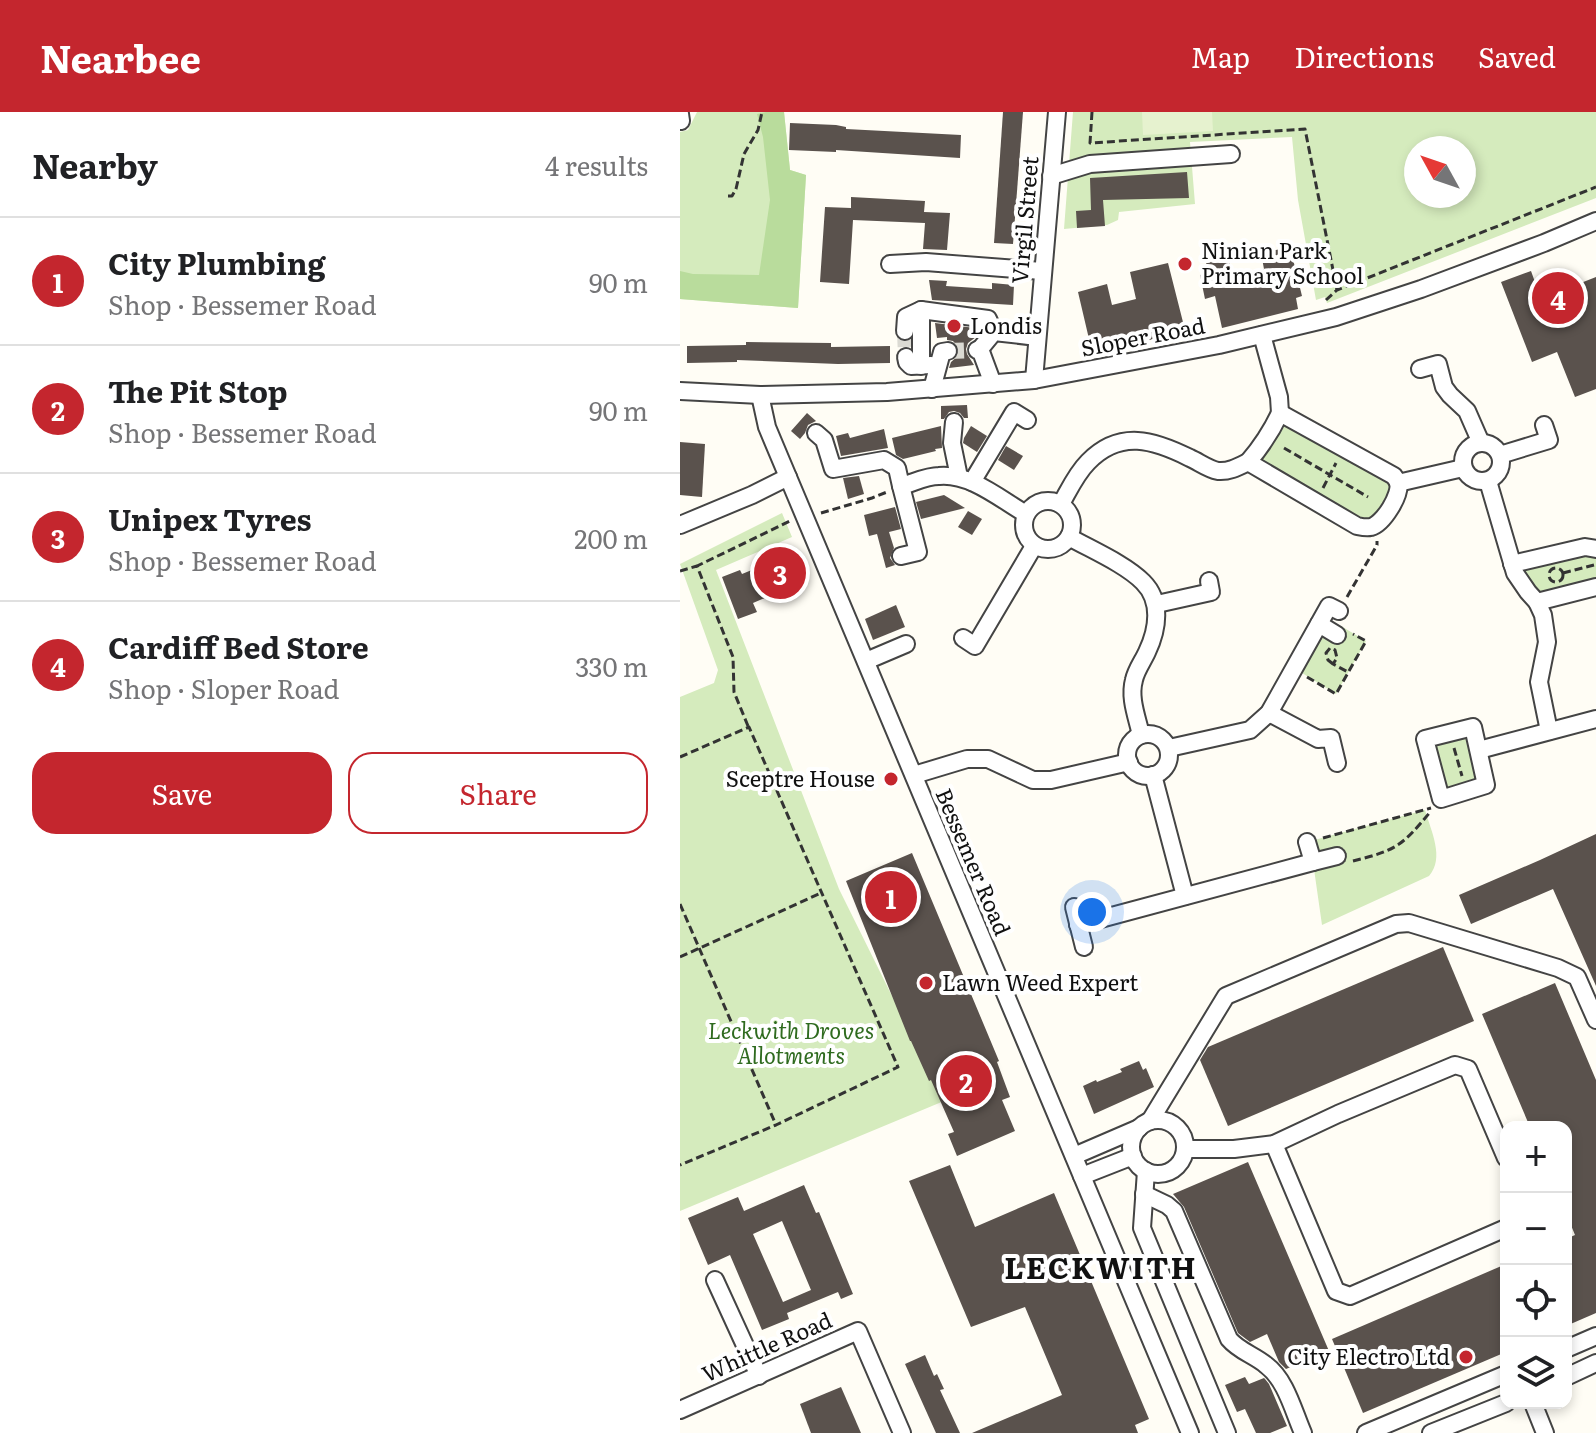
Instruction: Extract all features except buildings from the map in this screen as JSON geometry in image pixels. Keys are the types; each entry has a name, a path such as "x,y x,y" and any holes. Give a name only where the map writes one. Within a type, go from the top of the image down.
{"street":[{"name":"Virgil Street","path":"1034,380 1057,112"},
{"path":"1051,176 1090,164 1231,154"},
{"name":"Sloper Road","path":"680,391 760,395 887,392 1034,380 1262,335 1336,317 1421,289 1596,221"},
{"path":"890,264 926,262 1042,271"},
{"path":"905,331 906,317 926,311 988,319 994,332"},
{"path":"926,311 932,389"},
{"path":"994,332 1037,337"},
{"path":"993,384 978,350 994,332"},
{"path":"1061,504 1088,461 1100,451 1127,440 1167,446 1222,471 1248,462 1280,413 1279,397 1262,335"},
{"path":"1420,369 1438,364 1444,387 1467,411 1481,443"},
{"name":"Bessemer Road","path":"760,395 767,427 1190,1433"},
{"path":"965,480 1018,411"},
{"path":"1248,462 1357,526 1376,526 1390,509 1398,493 1394,476 1280,413"},
{"path":"954,422 952,443 965,480"},
{"path":"1500,455 1549,440 1544,425"},
{"path":"816,433 824,440 833,469 884,460 897,468 918,552 901,556"},
{"path":"1481,443 1491,445 1502,462 1500,471 1488,481 1471,478 1463,468 1465,454 1481,443"},
{"path":"1398,483 1463,468"},
{"path":"901,486 938,476 965,480 1026,514"},
{"path":"680,525 788,477"},
{"path":"1488,481 1512,564 1522,584 1537,602 1546,626 1547,642 1539,682 1549,731"},
{"path":"1043,501 1061,504 1071,519 1069,537 1056,548 1048,550 1034,546 1024,532 1026,514 1043,501"},
{"path":"1069,537 1133,574 1145,584 1157,604 1152,640 1134,678 1132,690 1141,735"},
{"path":"963,638 975,646 1034,546"},
{"path":"1512,564 1585,547 1596,549"},
{"path":"1157,604 1211,592 1209,581"},
{"path":"1537,602 1596,587"},
{"path":"1169,748 1250,730 1269,713 1329,606 1339,611"},
{"path":"1319,624 1337,635"},
{"path":"866,661 906,644"},
{"path":"1269,713 1318,739 1331,738 1337,763"},
{"path":"1479,750 1596,719"},
{"path":"1473,727 1479,750 1486,785 1441,799 1425,739 1473,727"},
{"path":"1141,735 1162,738 1169,748 1168,763 1153,775 1138,773 1129,762 1128,747 1141,735"},
{"path":"914,775 967,759 988,759 1033,780 1051,780 1129,762"},
{"path":"1153,775 1185,896"},
{"path":"1307,842 1313,862"},
{"path":"1078,925 1337,856"},
{"path":"1074,907 1084,947"},
{"path":"1074,1156 1145,1124 1160,1120 1173,1124 1185,1140 1186,1149 1173,1170 1158,1174 1146,1171 1135,1163 1132,1140 1145,1124 1226,996 1396,924 1409,923 1558,968 1577,977 1596,1020"},
{"path":"1186,1149 1234,1149 1274,1144 1455,1065 1468,1069 1500,1144"},
{"path":"1274,1144 1336,1291 1350,1296 1500,1231"},
{"path":"1082,1176 1133,1156"},
{"path":"1146,1171 1142,1228 1227,1433"},
{"path":"1144,1194 1174,1211 1229,1339 1235,1346 1266,1364 1281,1381 1303,1433"},
{"path":"715,1280 759,1376"},
{"name":"Whittle Road","path":"680,1410 858,1331 902,1433"},
{"path":"1572,1346 1596,1336"},
{"path":"1572,1374 1596,1363"},
{"path":"1366,1433 1500,1377"},
{"path":"1431,1433 1500,1405"},
{"path":"1535,1409 1545,1433"}],"path":[{"path":"728,196 732,196 736,189 744,154 758,130 762,112"},
{"path":"1326,300 1337,290 1596,187"},
{"path":"1284,448 1368,497"},
{"path":"1316,502 1344,448"},
{"path":"680,571 804,516 872,498 901,486"},
{"path":"1339,611 1377,545 1376,526"},
{"path":"1563,573 1596,564"},
{"path":"680,1165 776,1125 898,1067 734,692 733,657 697,566"},
{"path":"1294,668 1336,694 1366,641 1341,626 1337,635"},
{"path":"1333,664 1348,672"},
{"path":"680,757 749,727"},
{"path":"1449,754 1454,747 1463,779 1455,776"},
{"path":"1307,842 1433,808 1410,836 1388,852 1339,864 1331,836"},
{"path":"680,957 821,893"},
{"path":"680,904 776,1125"}],"green space":[{"path":"697,112 784,112 790,170 806,175 798,308 680,299 680,132 688,130"},
{"path":"784,112 790,170 806,175 798,308 680,299 680,271 759,275 770,200 763,137 757,114"},
{"path":"1073,112 1596,112 1596,198 1327,303 1325,297 1316,300 1298,200 1292,137 1190,142 1195,204 1119,212 1118,220 1107,225 1064,229"},
{"path":"1142,112 1212,112 1213,131 1143,135"},
{"path":"1280,413 1398,483 1368,528 1248,462"},
{"name":"Leckwith Droves Allotments","path":"782,513 792,537 716,570 839,889 944,1101 680,1211 680,697 714,683 718,670 680,564"},
{"path":"1596,549 1596,587 1537,602 1512,564"},
{"path":"1319,624 1336,634 1341,626 1366,641 1336,694 1294,668"},
{"path":"1473,727 1486,785 1441,799 1425,739"},
{"path":"1425,810 1436,853 1434,869 1429,876 1322,925 1307,842"}],"tunnel":[{"path":"905,331 906,357"},
{"path":"948,351 977,350"}],"place":[{"name":"Ninian Park Primary School","path":"1185,264"},
{"name":"Cardiff Bed Store","path":"1558,298"},
{"name":"Londis","path":"954,326"},
{"name":"Unipex Tyres","path":"780,573"},
{"name":"Sceptre House","path":"891,779"},
{"name":"City Plumbing","path":"891,897"},
{"name":"Lawn Weed Expert","path":"926,983"},
{"name":"The Pit Stop","path":"966,1081"},
{"name":"City Electro Ltd","path":"1466,1357"}],"district":[{"name":"LECKWITH","path":"1101,1269"}]}
